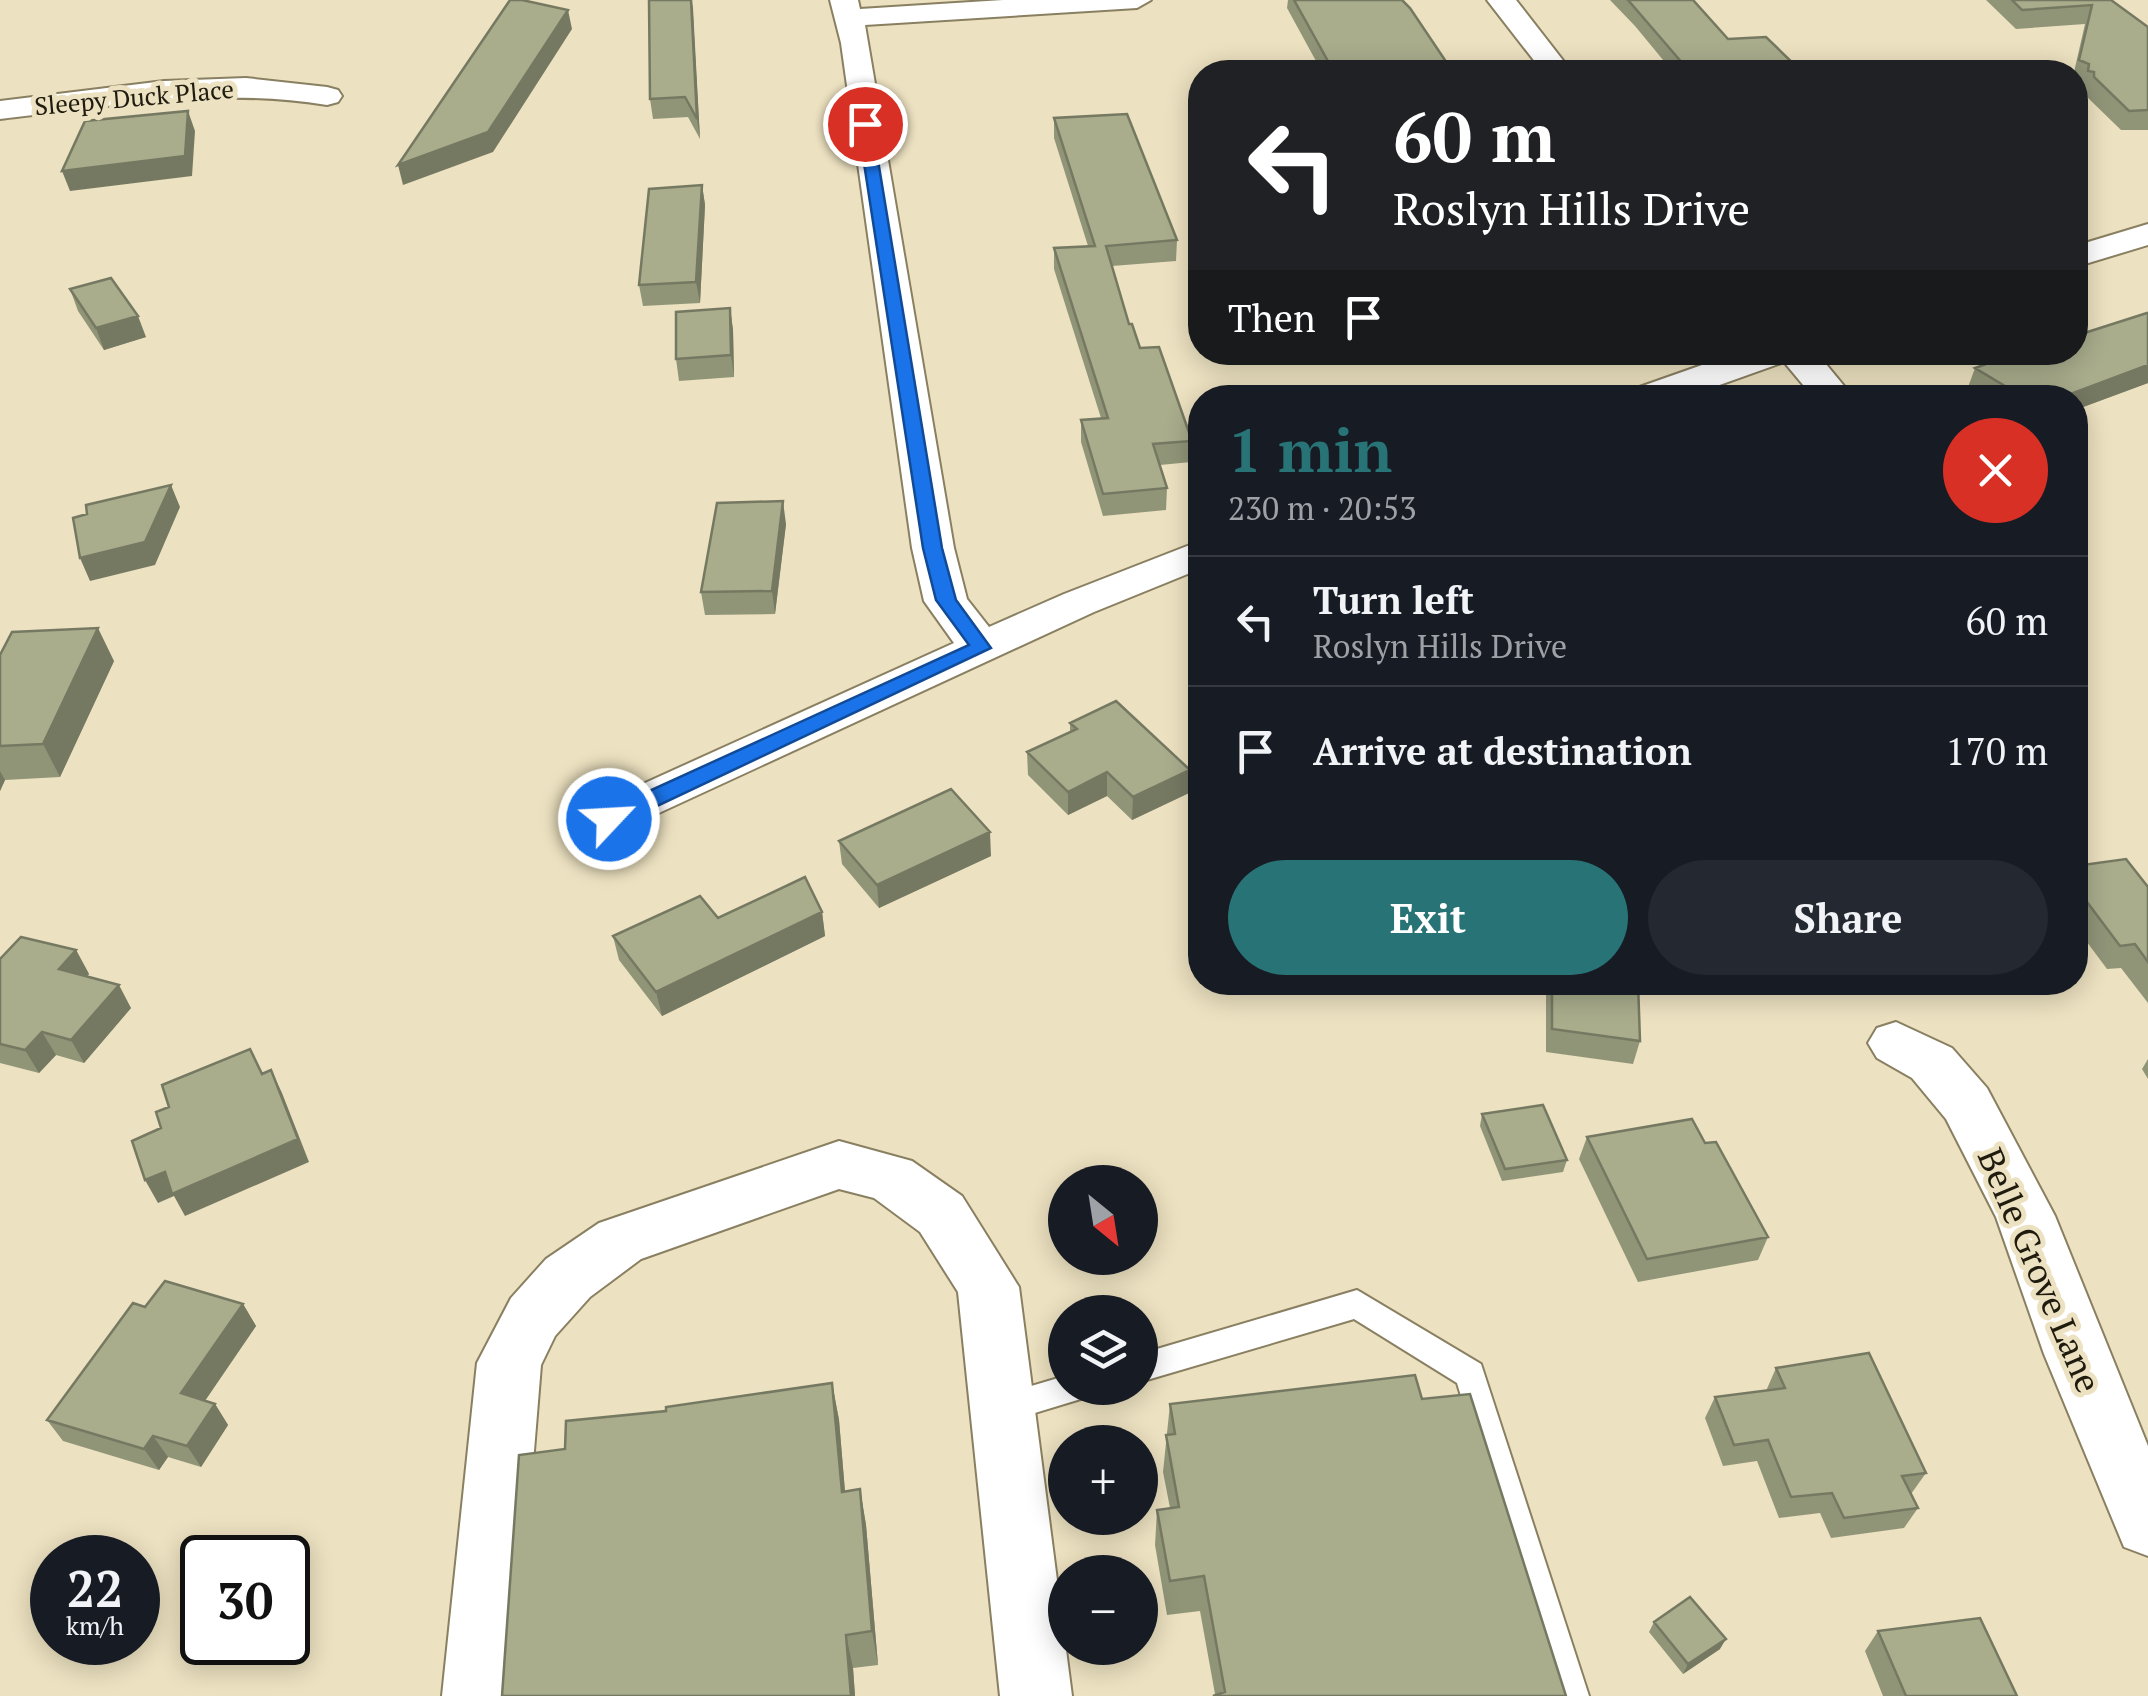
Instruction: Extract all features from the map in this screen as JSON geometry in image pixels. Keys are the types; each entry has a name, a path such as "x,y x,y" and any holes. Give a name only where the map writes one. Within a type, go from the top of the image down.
{"street":[{"path":"981,648 946,600 933,548 846,9 1136,0"},
{"path":"1502,0 1549,60"},
{"name":"Sleepy Duck Place","path":"0,110 224,86 300,90 327,96"},
{"path":"2088,254 2148,234"},
{"path":"1682,385 1739,365"},
{"path":"1807,365 1824,385"},
{"path":"609,819 981,648 1188,559"},
{"name":"Belle Grove Lane","path":"1896,1042 1932,1064 1968,1104 2025,1216 2076,1354 2148,1524"},
{"path":"478,1696 510,1363 533,1317 568,1278 620,1241 839,1165 891,1178 941,1214 988,1287 1036,1696"}],"lane":[{"path":"1158,1363 1358,1304 1470,1374 1571,1696"},
{"path":"1002,1408 1048,1395"}],"building":[{"path":"510,0 568,10 488,132 398,165"},
{"path":"649,0 691,0 697,119 685,97 650,99"},
{"path":"1294,0 1402,0 1445,60 1327,60"},
{"path":"1628,0 1693,0 1728,39 1766,37 1790,60 1680,60"},
{"path":"2012,0 2111,0 2148,27 2148,110 2129,111 2094,77 2094,72 2088,71 2088,60 2079,60 2092,5 2022,10"},
{"path":"188,111 185,156 62,171 85,121"},
{"path":"1127,114 1177,240 1106,246 1129,324 1140,348 1159,347 1188,430 1188,441 1153,444 1167,488 1103,494 1081,420 1108,418 1054,248 1095,246 1054,118"},
{"path":"702,185 696,282 639,285 649,189"},
{"path":"111,278 138,316 96,328 70,289"},
{"path":"730,308 731,355 676,359 676,312"},
{"path":"2147,313 2148,365 2088,388 2003,385 1975,368 2088,365 2088,332"},
{"path":"171,485 145,542 80,558 73,518 87,514 86,505"},
{"path":"783,501 772,591 701,592 717,503"},
{"path":"98,628 43,744 0,746 0,655 12,632"},
{"path":"1116,701 1188,771 1133,797 1107,772 1068,792 1027,752 1077,729 1070,723"},
{"path":"951,789 990,832 877,885 839,841"},
{"path":"2126,859 2148,887 2148,962 2135,944 2120,946 2088,903 2088,864"},
{"path":"805,877 822,912 656,992 613,936 700,896 718,918"},
{"path":"21,937 76,950 59,969 119,985 71,1040 42,1032 25,1050 0,1044 0,959"},
{"path":"1552,995 1638,995 1640,1041 1552,1029"},
{"path":"250,1049 262,1074 271,1070 298,1139 172,1194 165,1172 145,1180 132,1141 161,1128 156,1112 169,1107 162,1085"},
{"path":"1543,1105 1567,1160 1505,1169 1482,1114"},
{"path":"1692,1119 1705,1143 1716,1142 1768,1237 1647,1259 1587,1137"},
{"path":"165,1281 243,1304 181,1393 215,1404 187,1446 153,1436 144,1449 47,1420 133,1303 145,1307"},
{"path":"1869,1353 1926,1473 1902,1476 1918,1508 1844,1518 1832,1493 1791,1497 1768,1440 1734,1445 1715,1397 1785,1388 1776,1368"},
{"path":"1415,1375 1422,1399 1470,1394 1566,1696 1213,1696 1225,1692 1204,1576 1170,1581 1158,1515 1158,1510 1179,1507 1166,1435 1175,1434 1170,1404"},
{"path":"832,1383 842,1492 860,1489 872,1631 846,1635 851,1696 502,1696 519,1455 565,1449 566,1421 666,1411 666,1407"},
{"path":"1690,1597 1726,1639 1688,1664 1654,1622"},
{"path":"1980,1618 2017,1696 1906,1696 1878,1631"}],"route":[{"path":"609,819 981,648 946,600 933,548 865,124"}]}
